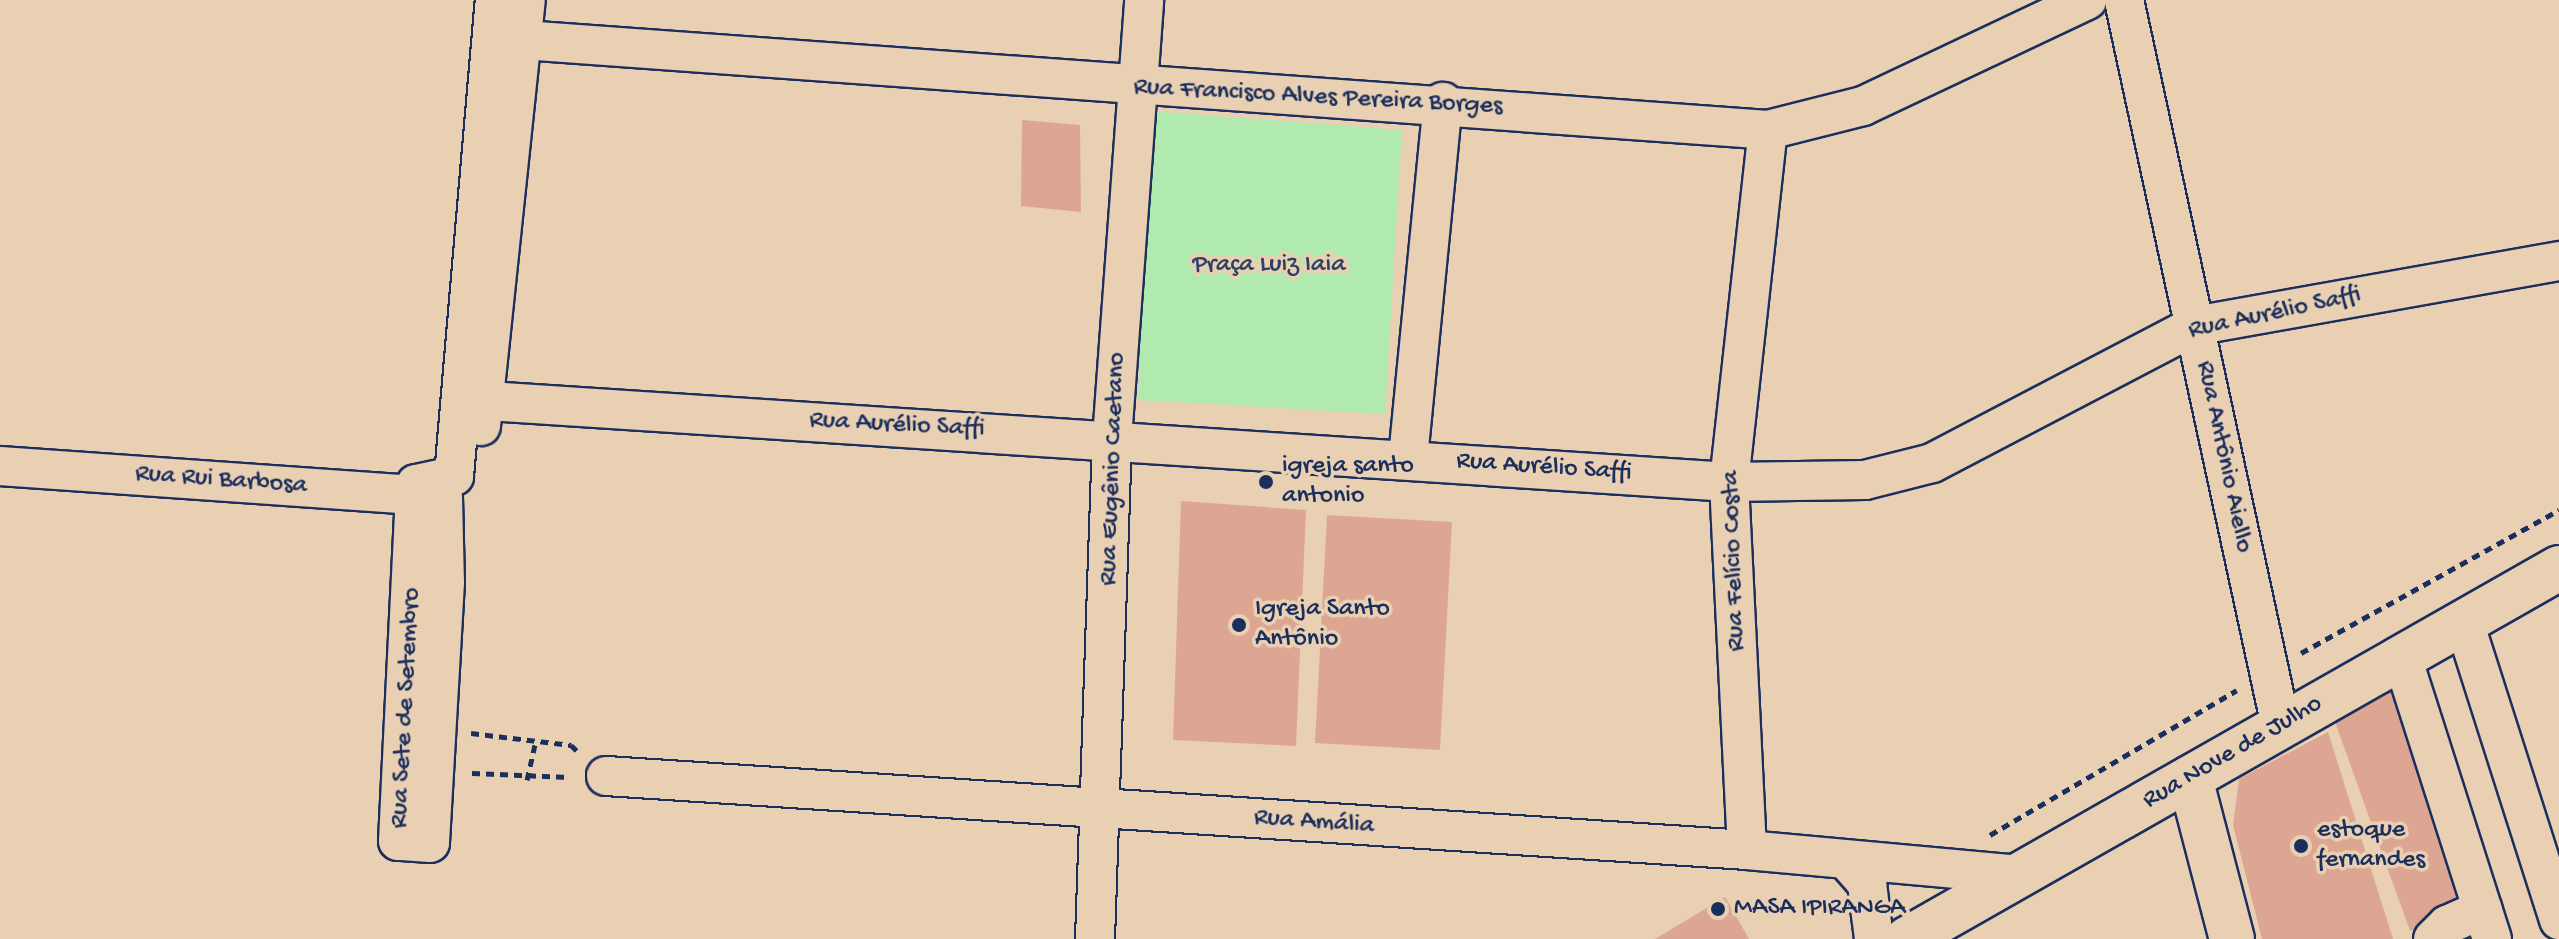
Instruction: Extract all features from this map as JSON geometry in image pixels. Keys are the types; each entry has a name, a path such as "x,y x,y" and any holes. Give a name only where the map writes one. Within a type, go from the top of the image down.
{"main road":[{"name":"Rua Nove de Julho","path":"1907,939 2559,568"},
{"path":"2190,778 2232,939"}],"street":[{"path":"495,0 454,476 416,484 429,496 463,492 488,401 526,0"},
{"name":"Rua Eugênio Caetano","path":"1095,939 1103,809 1112,439 1144,0"},
{"name":"Rua Francisco Alves Pereira Borges","path":"523,40 1139,89 1443,102 1768,130 1863,106 2087,0"},
{"name":"Rua Antônio Aiello","path":"2124,0 2281,726"},
{"path":"1408,458 1443,102"},
{"name":"Rua Felício Costa","path":"1747,850 1729,482 1768,130"},
{"name":"Rua Aurélio Saffi","path":"488,401 1408,458 1729,482 1865,480 1932,463 2194,326 2559,261"},
{"name":"Rua Rui Barbosa","path":"0,466 429,496"},
{"name":"Rua Sete de Setembro","path":"429,496 436,729 430,843 398,841 429,496"},
{"path":"2464,622 2559,920"},
{"path":"2402,657 2487,924 2447,925 2433,939"},
{"name":"Rua Amália","path":"606,776 1747,850 1849,863 2020,875"},
{"path":"1849,863 1867,884 1874,939"}],"path":[{"path":"1986,837 2269,671 2559,510"},
{"path":"436,729 571,745 606,776"},
{"path":"527,780 536,740"},
{"path":"434,769 527,780 606,776"}],"green space":[{"name":"Praça Luiz Iaia","path":"1150,111 1402,130 1385,414 1138,400"}],"building":[{"path":"1022,120 1080,125 1081,212 1021,206"},
{"name":"Igreja Santo Antônio","path":"1181,501 1306,510 1296,746 1173,740"},
{"path":"1327,515 1452,522 1440,750 1315,743"},
{"path":"2392,690 2462,909 2410,931 2335,722"},
{"name":"estoque fernandes","path":"2328,732 2393,939 2262,939 2233,825 2239,779"},
{"name":"MASA IPIRANGA","path":"1725,897 1749,939 1655,939"}],"place":[{"name":"igreja santo antonio","path":"1266,482"},
{"name":"Igreja Santo Antônio","path":"1239,625"},
{"name":"estoque fernandes","path":"2301,846"},
{"name":"MASA IPIRANGA","path":"1718,909"}]}
